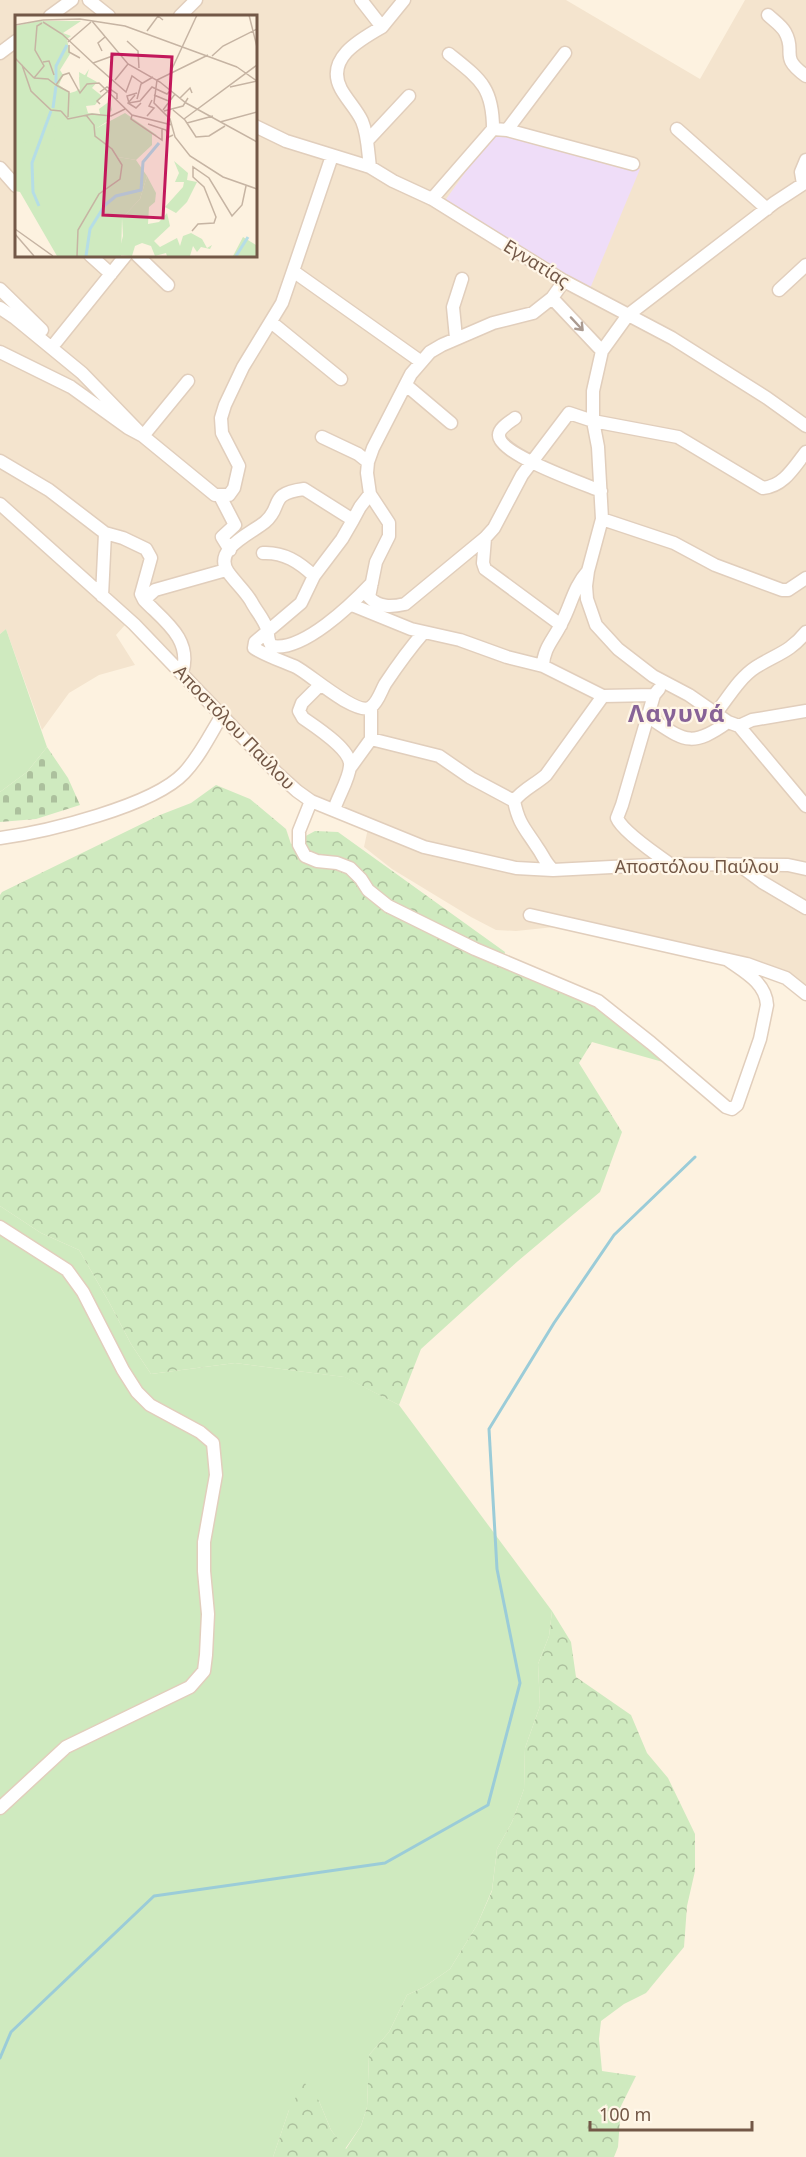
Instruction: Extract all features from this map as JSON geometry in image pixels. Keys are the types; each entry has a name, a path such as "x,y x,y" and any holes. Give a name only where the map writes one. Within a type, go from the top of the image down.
{"street":[{"path":"57,15 72,0"},
{"path":"89,0 108,15"},
{"path":"181,15 196,0"},
{"path":"361,0 382,27"},
{"path":"370,167 362,120 339,87 338,61 348,50 382,27 404,0"},
{"path":"768,15 785,32 789,44 788,57 795,68 806,76"},
{"path":"507,130 565,53"},
{"path":"432,199 493,129 493,106 484,87 473,74 449,54"},
{"path":"366,141 409,96"},
{"name":"Εγνατίας","path":"256,126 286,141 370,167 393,181 432,199 564,281 672,338 767,398 806,426"},
{"path":"493,129 507,130 633,164"},
{"path":"677,129 767,208"},
{"path":"0,308 66,359 143,436 215,495 228,495 234,488 238,466 222,433 221,418 243,367 282,303 332,156"},
{"path":"806,160 801,172 802,187 767,208 628,315 602,351 593,391 593,421 598,447 602,519 588,571 587,599 596,625 618,649 664,683 689,695 734,724 806,806"},
{"path":"0,168 15,185"},
{"path":"91,256 111,274"},
{"path":"56,342 125,256"},
{"path":"137,256 168,285"},
{"path":"779,290 806,265"},
{"path":"293,272 420,361"},
{"path":"456,338 453,307 462,279"},
{"path":"405,604 394,607 374,602 369,597 376,562 389,536 389,523 370,494 367,473 373,448 420,361 430,352 493,322 533,313 552,298 564,281"},
{"path":"0,289 56,342 66,359"},
{"path":"552,298 602,351"},
{"path":"271,322 342,379"},
{"path":"0,352 71,387 128,428 143,436"},
{"path":"143,436 188,381"},
{"path":"406,385 451,423"},
{"path":"393,622 405,604 494,528 522,475 569,413 593,421 678,437 763,488 772,487 782,481 806,452"},
{"path":"515,418 500,430 501,441 533,463 601,490"},
{"path":"322,437 358,454 368,462"},
{"path":"0,461 49,489 105,533 123,538 146,549 151,558 141,594 178,635 183,654 182,673"},
{"path":"353,520 304,489 286,493 281,496 266,522 237,540 225,558 226,570 247,596 268,631 269,643 279,648 326,625 352,605 373,582"},
{"path":"370,494 342,539 314,576 302,603 255,642 254,648 297,668 356,707 366,709 371,707"},
{"path":"220,496 235,525"},
{"name":"Αποστόλου Παύλου","path":"0,504 134,624 276,772 311,801 424,847 516,867 552,870 670,864 788,865 806,868"},
{"path":"230,550 222,537 241,518 252,530"},
{"path":"602,519 674,543 716,565 782,590 788,591 806,578"},
{"path":"102,596 105,533"},
{"path":"485,538 483,563 485,569 561,625"},
{"path":"263,553 277,553 302,565 314,576"},
{"path":"144,600 155,590 226,570"},
{"path":"543,666 547,647 561,625 577,583 588,571"},
{"path":"352,605 411,629 460,640 507,657 543,666 603,696 654,695"},
{"path":"334,810 350,768 371,739 371,707 394,670 424,632"},
{"path":"716,713 743,678 756,667 795,645 806,632"},
{"path":"664,683 654,695 617,818 619,824 637,838 644,847 670,864"},
{"path":"320,685 302,703 299,711 303,718 343,748 350,759 350,768"},
{"path":"552,870 545,863 539,848 518,819 514,801 520,792 534,785 546,775 603,696"},
{"path":"647,716 681,738 694,740 734,724 806,711"},
{"path":"0,838 58,827 165,789 183,775 222,716"},
{"path":"371,739 439,756 471,778 514,801"},
{"path":"311,801 298,831 299,845 304,855 317,861 337,863 350,868 368,890 388,906 475,950 598,1001 651,1042 726,1107 732,1109 737,1105 754,1057 767,997 759,983 728,960"},
{"path":"739,865 762,882 806,908"},
{"path":"530,915 763,969 786,978 806,994"},
{"path":"0,1227 67,1270 83,1292 123,1370 137,1392 150,1405 200,1432 213,1443 216,1475 204,1542 208,1614 204,1671 190,1687 66,1747 0,1808"}],"shaded area":[{"path":"0,0 566,0 700,79 745,0 806,0 806,987 748,960 646,934 593,923 516,931 496,930 471,917 392,869 364,847 370,819 317,799 301,789 133,616 116,635 135,665 99,675 69,693 42,730 6,629 0,634"},
{"path":"494,132 640,169 589,291 444,202"}],"green space":[{"path":"6,629 47,747 27,772 0,792 0,634"},
{"path":"47,747 68,778 80,805 36,819 0,822 0,792 27,772"},
{"path":"216,785 250,799 286,829 291,844 315,831 338,832 505,952 502,967 563,990 598,1007 677,1066 592,1042 579,1063 622,1132 600,1192 518,1261 421,1349 399,1405 344,1377 235,1363 151,1374 131,1344 79,1250 41,1233 0,1206 0,895 160,815 191,803"},
{"path":"0,1206 41,1233 79,1250 131,1344 151,1374 235,1363 345,1377 399,1405 552,1611 549,1636 538,1664 540,1706 525,1748 524,1789 512,1822 497,1849 492,1890 477,1925 450,1969 424,1987 407,1995 389,2032 369,2055 367,2107 361,2126 345,2149 331,2130 319,2101 289,2110 273,2157 0,2157"},
{"path":"552,1611 571,1642 576,1677 631,1715 647,1753 668,1778 695,1834 695,1871 687,1906 684,1947 646,1993 624,2004 601,2021 599,2039 602,2071 636,2076 621,2106 618,2147 614,2157 273,2157 289,2110 304,2082 319,2101 331,2130 346,2149 361,2126 367,2107 369,2055 389,2032 407,1995 424,1987 450,1969 477,1925 492,1891 497,1849 512,1822 524,1789 525,1748 540,1706 538,1664 549,1636"}],"waterway":[{"path":"0,2058 11,2032 154,1896 385,1863 488,1805 520,1683 497,1569 489,1429 554,1323 614,1235 695,1157"}],"district":[{"name":"Λαγυνά","path":"677,712"}]}
